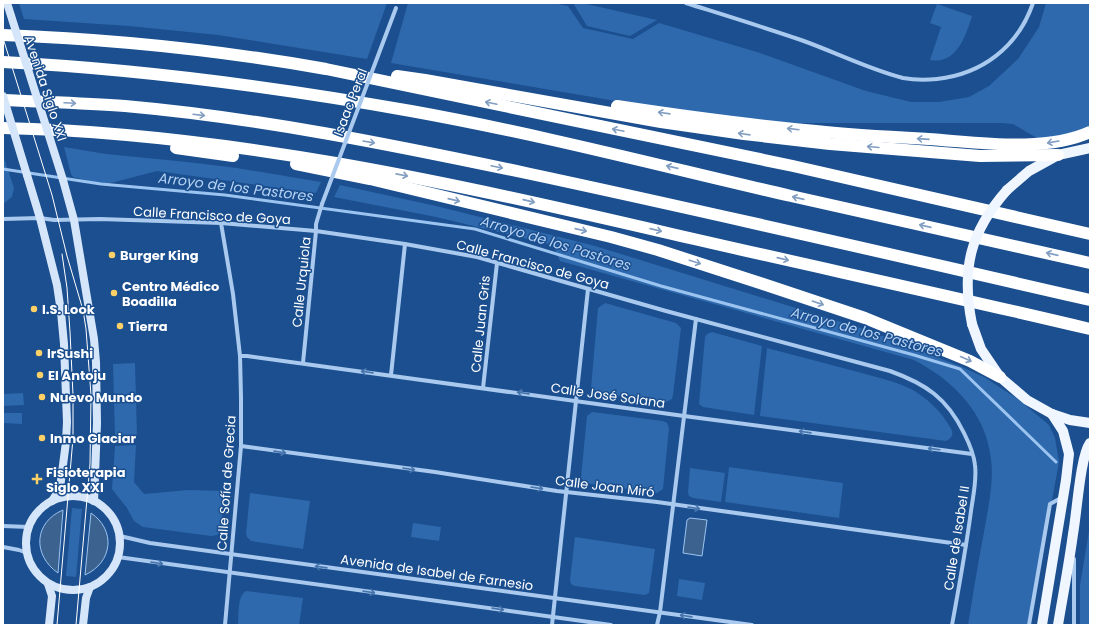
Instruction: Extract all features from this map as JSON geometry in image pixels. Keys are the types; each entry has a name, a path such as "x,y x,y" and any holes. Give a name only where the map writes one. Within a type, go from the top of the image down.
{"highway":[{"path":"3,35 58,37 267,58 793,166 1090,234"},
{"path":"3,62 118,70 192,78 279,90 414,112 643,161 1090,263"},
{"path":"326,69 425,80 662,122 744,134 837,144 973,155 1058,155"},
{"path":"425,80 474,81 571,99 817,132 1020,144 1046,144 1068,140 1090,132"},
{"path":"3,100 125,106 202,115 406,148 598,188 1090,300"},
{"path":"3,128 38,129 196,142 325,161 506,196 1090,329"},
{"path":"128,136 178,148 296,164 370,179 611,237 658,250 865,318 970,361 1000,377"}],"main road":[{"path":"1089,148 1058,155 1028,171 995,203 983,220 976,235 970,258 968,303 972,324 981,349 1000,377 1027,400 1052,414 1070,420 1090,423"},
{"path":"1042,625 1064,496 1068,454 1063,431 1052,414"},
{"path":"1058,625 1083,462 1087,447 1090,443"}],"street":[{"name":"Avenida Siglo XXI","path":"7,3 63,180 74,220 88,294 96,362 97,465 94,501"},
{"path":"686,3 801,40 890,74 904,78 926,80 968,73 985,64 999,54 1014,38 1028,16 1033,3"},
{"name":"Isaac Peral","path":"322,204 397,5"},
{"path":"3,96 40,218 54,273 61,312 66,378 67,422 64,462 60,488 52,501"},
{"name":"Calle Urquiola","path":"303,363 316,224 322,204"},
{"name":"Calle Francisco de Goya","path":"3,219 100,219 221,223 316,231 405,244 477,257 908,377 927,388 948,407 959,423 972,454"},
{"name":"Calle Sofía de Grecia","path":"221,223 233,294 240,356 241,446 230,554 225,625"},
{"path":"391,375 405,244"},
{"name":"Calle Juan Gris","path":"483,388 497,263"},
{"path":"552,625 588,289"},
{"path":"657,625 660,612 696,319"},
{"name":"Calle José Solana","path":"240,356 303,363 972,454"},
{"name":"Calle Joan Miró","path":"241,446 435,472 566,492 966,545"},
{"name":"Calle de Isabel II","path":"952,625 966,545 976,474 972,454"},
{"path":"69,496 79,496 94,501 104,507 117,525 120,536 120,547 114,567 108,576 100,582 80,590 70,591 48,584 38,575 31,565 27,553 26,540 34,517 42,508 52,501 69,496"},
{"path":"1029,625 1050,504 1064,496"},
{"path":"3,526 29,528"},
{"path":"1073,534 1074,625"},
{"name":"Avenida de Isabel de Farnesio","path":"120,536 150,543 752,625"},
{"path":"3,547 27,553"},
{"path":"118,557 611,625"},
{"path":"48,584 52,596 49,625"},
{"path":"83,625 86,598 90,587"}],"shaded area":[{"path":"19,3 387,3 367,59 218,35 129,26 24,19"},
{"path":"408,3 553,3 568,6 583,28 633,39 659,23 757,52 866,91 911,102 939,102 969,97 989,86 1018,59 1039,27 1046,3 1090,3 1090,127 1042,141 1013,124 1002,123 766,123 675,111 391,63"},
{"path":"573,3 582,3 657,20 630,36 587,26"},
{"path":"937,4 972,16 967,32 954,53 947,58 930,60 941,27 930,23"},
{"path":"64,147 106,154 237,168 321,182 316,193 157,171 107,184 101,184 73,177"},
{"path":"3,155 14,188 12,197 3,204"},
{"path":"340,185 436,206 595,246 867,330 984,377 1019,400 1049,425 1055,438 1059,462 1029,625 968,625 990,496 992,477 991,459 988,442 975,413 955,388 929,368 914,360 560,261 553,245 436,217 334,197"},
{"path":"605,303 676,323 681,328 672,399 666,402 596,393 591,388 598,308"},
{"path":"712,332 762,346 754,415 703,407 699,404 705,337 707,334"},
{"path":"767,348 885,379 911,389 923,396 938,410 951,429 951,437 946,441 760,416"},
{"path":"135,363 137,436 115,437 113,364"},
{"path":"23,393 24,405 3,406 3,394"},
{"path":"592,412 663,421 667,423 669,428 663,489 657,493 584,483 581,477 587,416"},
{"path":"3,413 22,413 22,424 3,423"},
{"path":"136,445 134,482 144,494 188,490 224,491 221,530 217,535 211,536 143,527 134,521 127,508 112,489 115,446"},
{"path":"729,467 843,483 839,518 725,502"},
{"path":"690,468 725,473 721,502 693,498 689,496"},
{"path":"250,493 310,501 303,549 251,541 247,537 246,534"},
{"path":"72,508 82,509 76,577 66,576"},
{"path":"63,510 58,573 50,566 44,557 40,539 46,522 53,515"},
{"path":"91,513 105,528 108,546 106,554 101,562 85,575"},
{"path":"690,518 707,520 702,556 683,553 687,520"},
{"path":"413,523 441,527 439,541 411,537"},
{"path":"1090,525 1090,625 1080,625 1080,585"},
{"path":"575,537 655,549 649,593 645,595 575,586 571,584 570,580"},
{"path":"679,579 705,583 702,600 677,596"},
{"path":"246,591 303,598 299,625 238,625 240,601 243,593"}],"waterway":[{"name":"Arroyo de los Pastores","path":"3,169 101,184 225,195 475,229 661,286 960,369 1056,462"}],"tram line":[{"path":"3,38 52,195 67,256 83,310 86,329 91,395 90,464 76,625"},
{"path":"57,625 73,438 73,395 70,332 67,288 62,254"}],"place":[{"name":"Burger King","path":"112,255"},
{"name":"Centro Médico Boadilla","path":"114,293"},
{"name":"I.S. Look","path":"34,309"},
{"name":"Tierra","path":"120,326"},
{"name":"IrSushi","path":"39,353"},
{"name":"El Antoju","path":"40,375"},
{"name":"Nuevo Mundo","path":"42,397"},
{"name":"Inmo Glaciar","path":"42,438"},
{"name":"Fisioterapia Siglo XXI","path":"37,479"}]}
